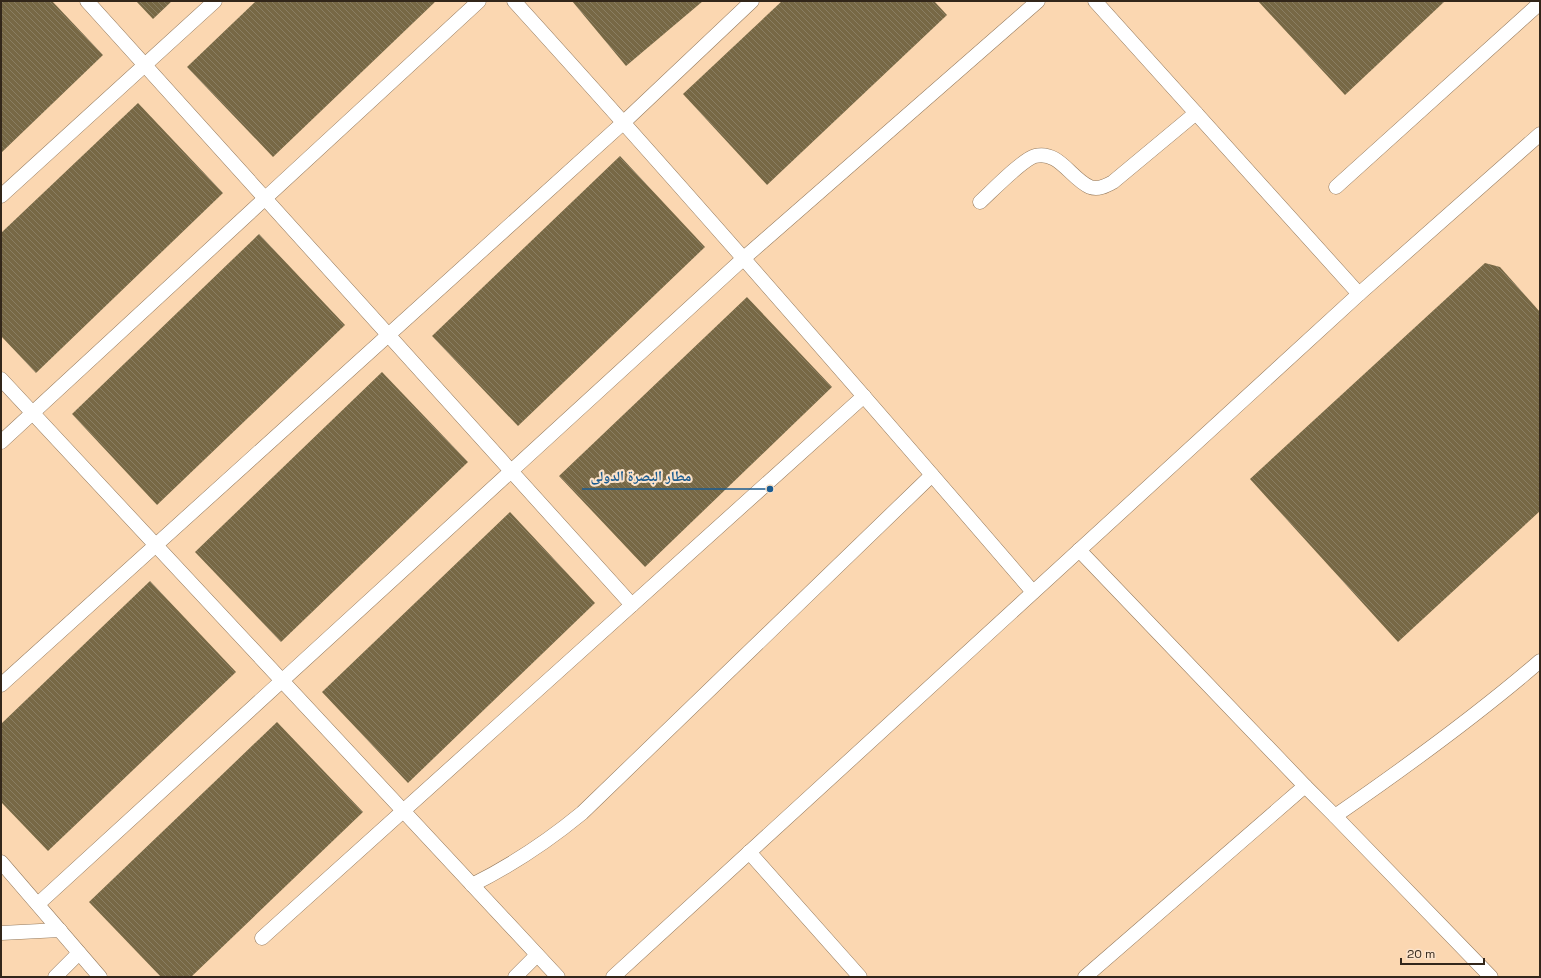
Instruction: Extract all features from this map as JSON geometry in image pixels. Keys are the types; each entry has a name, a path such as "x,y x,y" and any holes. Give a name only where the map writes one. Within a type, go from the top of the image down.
{"lane":[{"path":"87,1 632,605"},
{"path":"1,196 215,1"},
{"path":"1,442 479,1"},
{"path":"514,1 624,122 744,258 1033,592"},
{"path":"1,685 624,122 752,1"},
{"path":"38,904 744,258 1038,1"},
{"path":"1095,1 1359,294"},
{"path":"1336,188 1540,3"},
{"path":"980,202 1023,164 1035,156 1048,156 1060,162 1090,187 1103,188 1113,182 1196,113"},
{"path":"613,977 1359,294 1540,134"},
{"path":"1,379 558,977"},
{"path":"262,938 864,396"},
{"path":"472,885 502,870 530,853 557,834 582,813 932,475"},
{"path":"1079,550 1305,786 1491,977"},
{"path":"1335,816 1427,752 1514,684 1540,661"},
{"path":"1085,977 1305,786"},
{"path":"749,852 860,977"},
{"path":"1,862 100,977"},
{"path":"1,933 60,930"},
{"path":"55,977 79,953"},
{"path":"515,977 537,955"}],"shaded area":[{"path":"1,1 1540,1 1540,977 1,977"}],"building":[{"path":"1,1 52,1 103,55 1,153"},
{"path":"136,1 172,1 153,19"},
{"path":"256,1 436,1 273,157 187,67"},
{"path":"572,1 703,1 626,66"},
{"path":"782,1 934,1 947,15 767,185 683,94"},
{"path":"1258,1 1445,1 1345,95"},
{"path":"138,103 223,193 36,373 1,336 1,233"},
{"path":"620,156 705,247 518,426 432,336"},
{"path":"259,234 345,325 157,505 72,414"},
{"path":"1485,263 1500,267 1540,312 1540,511 1398,642 1250,479"},
{"path":"747,297 832,387 645,567 559,476"},
{"path":"382,372 468,462 281,642 195,552"},
{"path":"510,512 595,603 408,783 322,692"},
{"path":"150,581 236,672 48,851 1,802 1,724"},
{"path":"277,722 363,812 191,977 161,977 89,902"}],"place":[{"name":"مطار البصرة الدولى","path":"770,489"}]}
